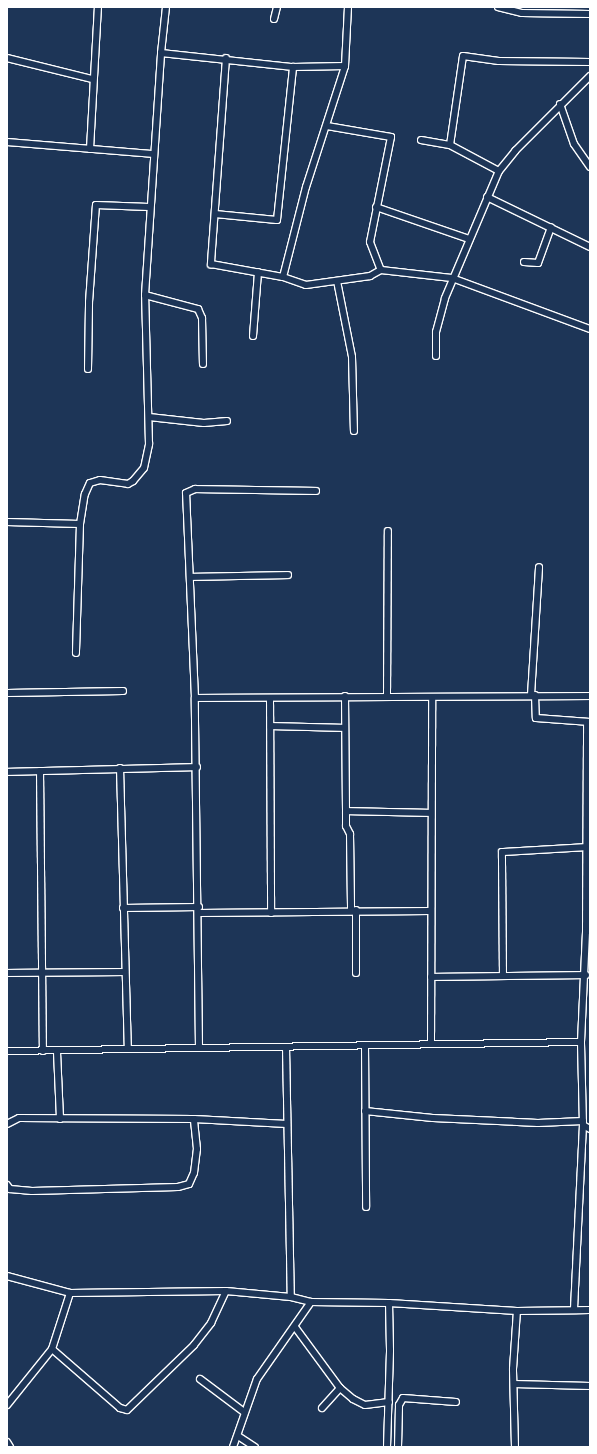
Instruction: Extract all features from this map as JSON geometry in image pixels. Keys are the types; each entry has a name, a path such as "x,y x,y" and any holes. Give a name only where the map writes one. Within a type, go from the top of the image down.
{"street":[{"path":"90,149 92,79 98,7"},
{"path":"76,653 80,524 85,494 90,483 100,480 128,484 139,476 144,468 149,444 145,295 152,154 166,7"},
{"path":"274,19 277,7"},
{"path":"283,277 306,187 327,126 345,66 348,7"},
{"path":"498,7 522,13 590,14"},
{"path":"161,53 226,58 293,67 345,66"},
{"path":"450,145 462,56 499,61 590,62"},
{"path":"7,58 92,79"},
{"path":"226,58 211,264 283,277 306,285 370,276 381,270 452,278 590,329"},
{"path":"215,214 277,220 293,67"},
{"path":"436,356 436,332 452,278 498,171 515,150 590,76"},
{"path":"560,104 574,144 590,167"},
{"path":"327,126 391,137 370,242 381,270"},
{"path":"421,140 450,145 498,171"},
{"path":"7,142 152,154"},
{"path":"487,197 590,247"},
{"path":"88,369 89,302 96,205 150,206"},
{"path":"376,207 469,239"},
{"path":"524,262 538,263 551,227"},
{"path":"253,336 258,272"},
{"path":"337,280 352,357 354,431"},
{"path":"145,295 198,309 202,318 203,364"},
{"path":"149,417 204,423 227,421"},
{"path":"199,1048 199,910 195,698 187,491 195,488 316,491"},
{"path":"7,522 80,524"},
{"path":"387,696 388,531"},
{"path":"539,566 533,695 536,718 588,722 585,847 588,931 581,1042 583,1123 574,1309"},
{"path":"190,577 288,575"},
{"path":"7,693 123,691"},
{"path":"195,698 533,695 590,696"},
{"path":"345,696 346,826 350,834 356,973"},
{"path":"431,1043 430,911 432,697"},
{"path":"270,698 272,726 271,913"},
{"path":"272,726 345,728"},
{"path":"7,772 196,767"},
{"path":"120,768 124,972 128,1049"},
{"path":"40,771 43,1051"},
{"path":"346,811 431,813"},
{"path":"503,976 502,852 585,847"},
{"path":"123,908 271,913 353,910 430,911"},
{"path":"7,973 124,972"},
{"path":"431,977 586,975"},
{"path":"7,1051 57,1052 128,1049 431,1043 581,1042"},
{"path":"365,1045 366,1207"},
{"path":"286,1047 291,1297"},
{"path":"57,1052 60,1119"},
{"path":"365,1111 399,1115 531,1122 583,1123 590,1129"},
{"path":"7,1124 19,1118 194,1119 287,1124"},
{"path":"7,1185 10,1189 32,1191 178,1187 188,1184 194,1173 197,1148 194,1119"},
{"path":"7,1276 70,1293 226,1291 291,1297 311,1302 389,1303 517,1310 590,1310"},
{"path":"52,1348 120,1408 127,1410 194,1345 211,1323 226,1291"},
{"path":"7,1405 52,1348 70,1293"},
{"path":"233,1447 238,1436 244,1412 257,1379 295,1327 311,1302"},
{"path":"386,1447 389,1402 389,1303"},
{"path":"515,1447 514,1384 517,1310"},
{"path":"295,1327 340,1388 366,1405 389,1402"},
{"path":"200,1379 244,1412"},
{"path":"514,1384 590,1386"},
{"path":"322,1408 340,1388"},
{"path":"398,1447 399,1405 402,1398 456,1402"},
{"path":"238,1436 255,1447"},
{"path":"7,1442 10,1447"}]}
